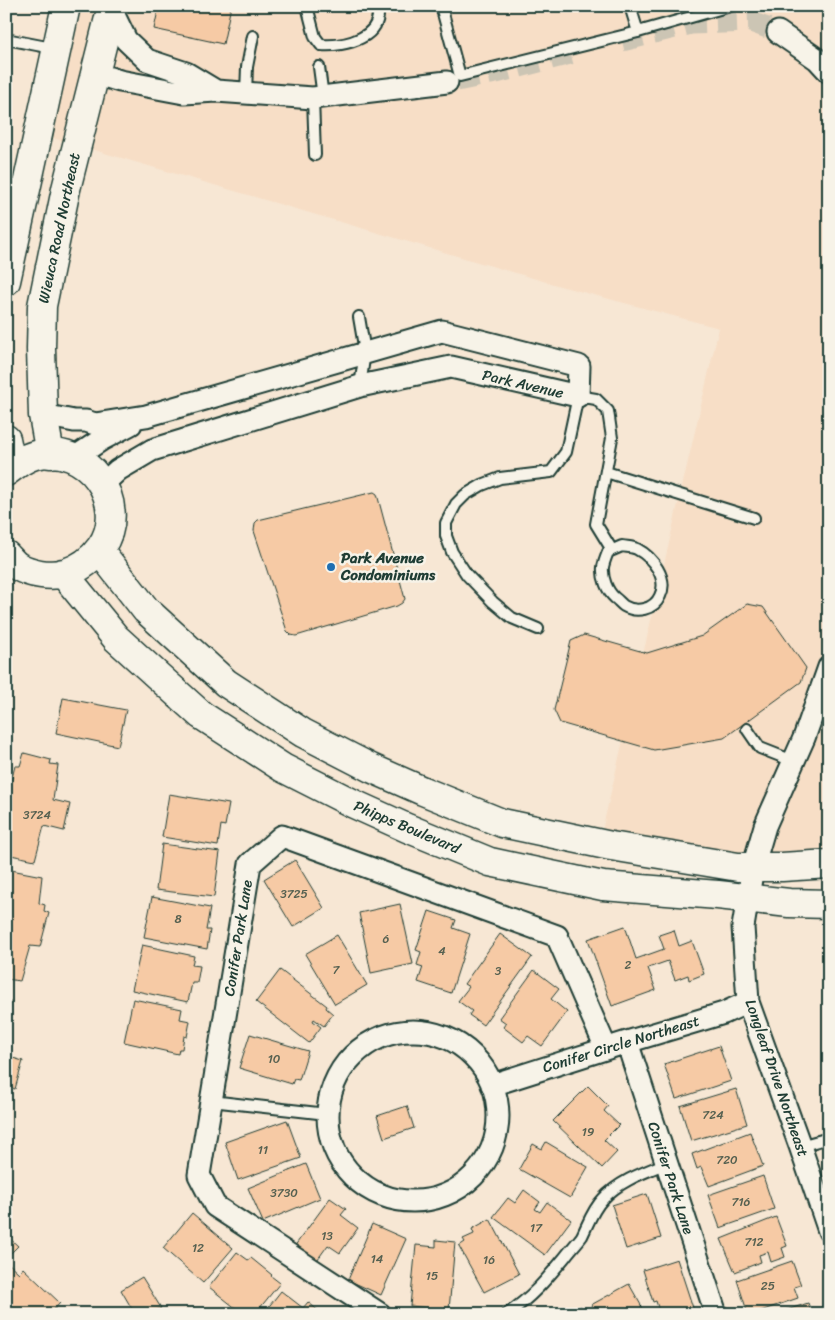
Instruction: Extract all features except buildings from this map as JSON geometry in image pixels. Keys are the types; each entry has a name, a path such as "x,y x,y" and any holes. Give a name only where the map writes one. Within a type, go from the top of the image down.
{"main road":[{"path":"6,281 66,6"},
{"path":"77,6 70,38 94,73"},
{"name":"Wieuca Road Northeast","path":"62,456 44,415 41,349 42,306 66,189 111,8"},
{"path":"42,306 32,237 66,83 58,49"},
{"path":"6,439 9,470"},
{"path":"8,560 36,574 57,575 77,569 94,557 106,540 111,522 110,502 103,484 91,469 62,456 36,455 18,462 9,470"},
{"path":"99,550 146,610 226,683 303,733 371,768 423,791 502,823 610,846 738,867 829,864"},
{"name":"Phipps Boulevard","path":"63,573 116,638 201,715 283,768 406,828 490,862 603,886 718,895 789,903 829,904"}],"street":[{"path":"111,8 126,40 147,60 186,73 216,91"},
{"path":"778,32 817,59 829,72"},
{"path":"94,73 120,81 184,93 216,91 318,97 447,82"},
{"name":"Park Avenue","path":"44,415 95,424 146,416 442,330 579,366 578,396 450,367 360,386 152,450 118,470 103,484"},
{"name":"Park Avenue","path":"62,456 101,440 146,416"},
{"name":"Longleaf Drive Northeast","path":"829,667 804,738 760,838 743,927 748,1002 829,1231"},
{"name":"Conifer Park Lane","path":"380,1314 215,1206 199,1175 250,864 282,836 557,936 606,1048"},
{"name":"Conifer Circle Northeast","path":"492,1085 606,1048 724,1013 748,1002"},
{"path":"418,1031 443,1036 468,1052 480,1064 492,1085 497,1102 497,1132 491,1151 473,1176 449,1194 420,1201 394,1199 367,1188 351,1175 334,1150 327,1114 332,1086 343,1067 363,1046 390,1034 418,1031"},
{"name":"Conifer Park Lane","path":"627,1042 716,1314"}],"lane":[{"path":"307,6 315,38 321,45 330,46 353,41 369,34 377,24 379,14 377,6"},
{"path":"441,6 460,76 638,32 730,6"},
{"path":"630,6 638,32"},
{"path":"246,93 247,67 253,36"},
{"path":"6,38 58,49"},
{"path":"315,155 319,67"},
{"path":"358,317 366,352 360,386"},
{"path":"538,629 512,618 493,602 467,575 452,552 446,536 446,523 456,504 465,495 482,485 500,478 551,472 566,452 578,396 596,399 608,411 612,438 596,524 612,550"},
{"path":"606,472 754,518"},
{"path":"622,546 635,548 647,556 659,570 663,583 660,596 651,606 638,610 624,606 612,596 605,584 603,568 608,552 612,550 622,546"},
{"path":"747,729 760,748 793,760"},
{"path":"211,1101 327,1114"},
{"path":"800,1146 829,1138"},
{"path":"507,1314 542,1286 581,1237 602,1199 636,1176 667,1163"}],"shaded area":[{"path":"64,6 829,6 829,867 601,835 719,328 560,286 46,136"}],"tunnel":[{"path":"622,41 691,24 751,22 778,32"},
{"path":"457,81 578,52"}],"place":[{"name":"Park Avenue Condominiums","path":"331,567"}]}
